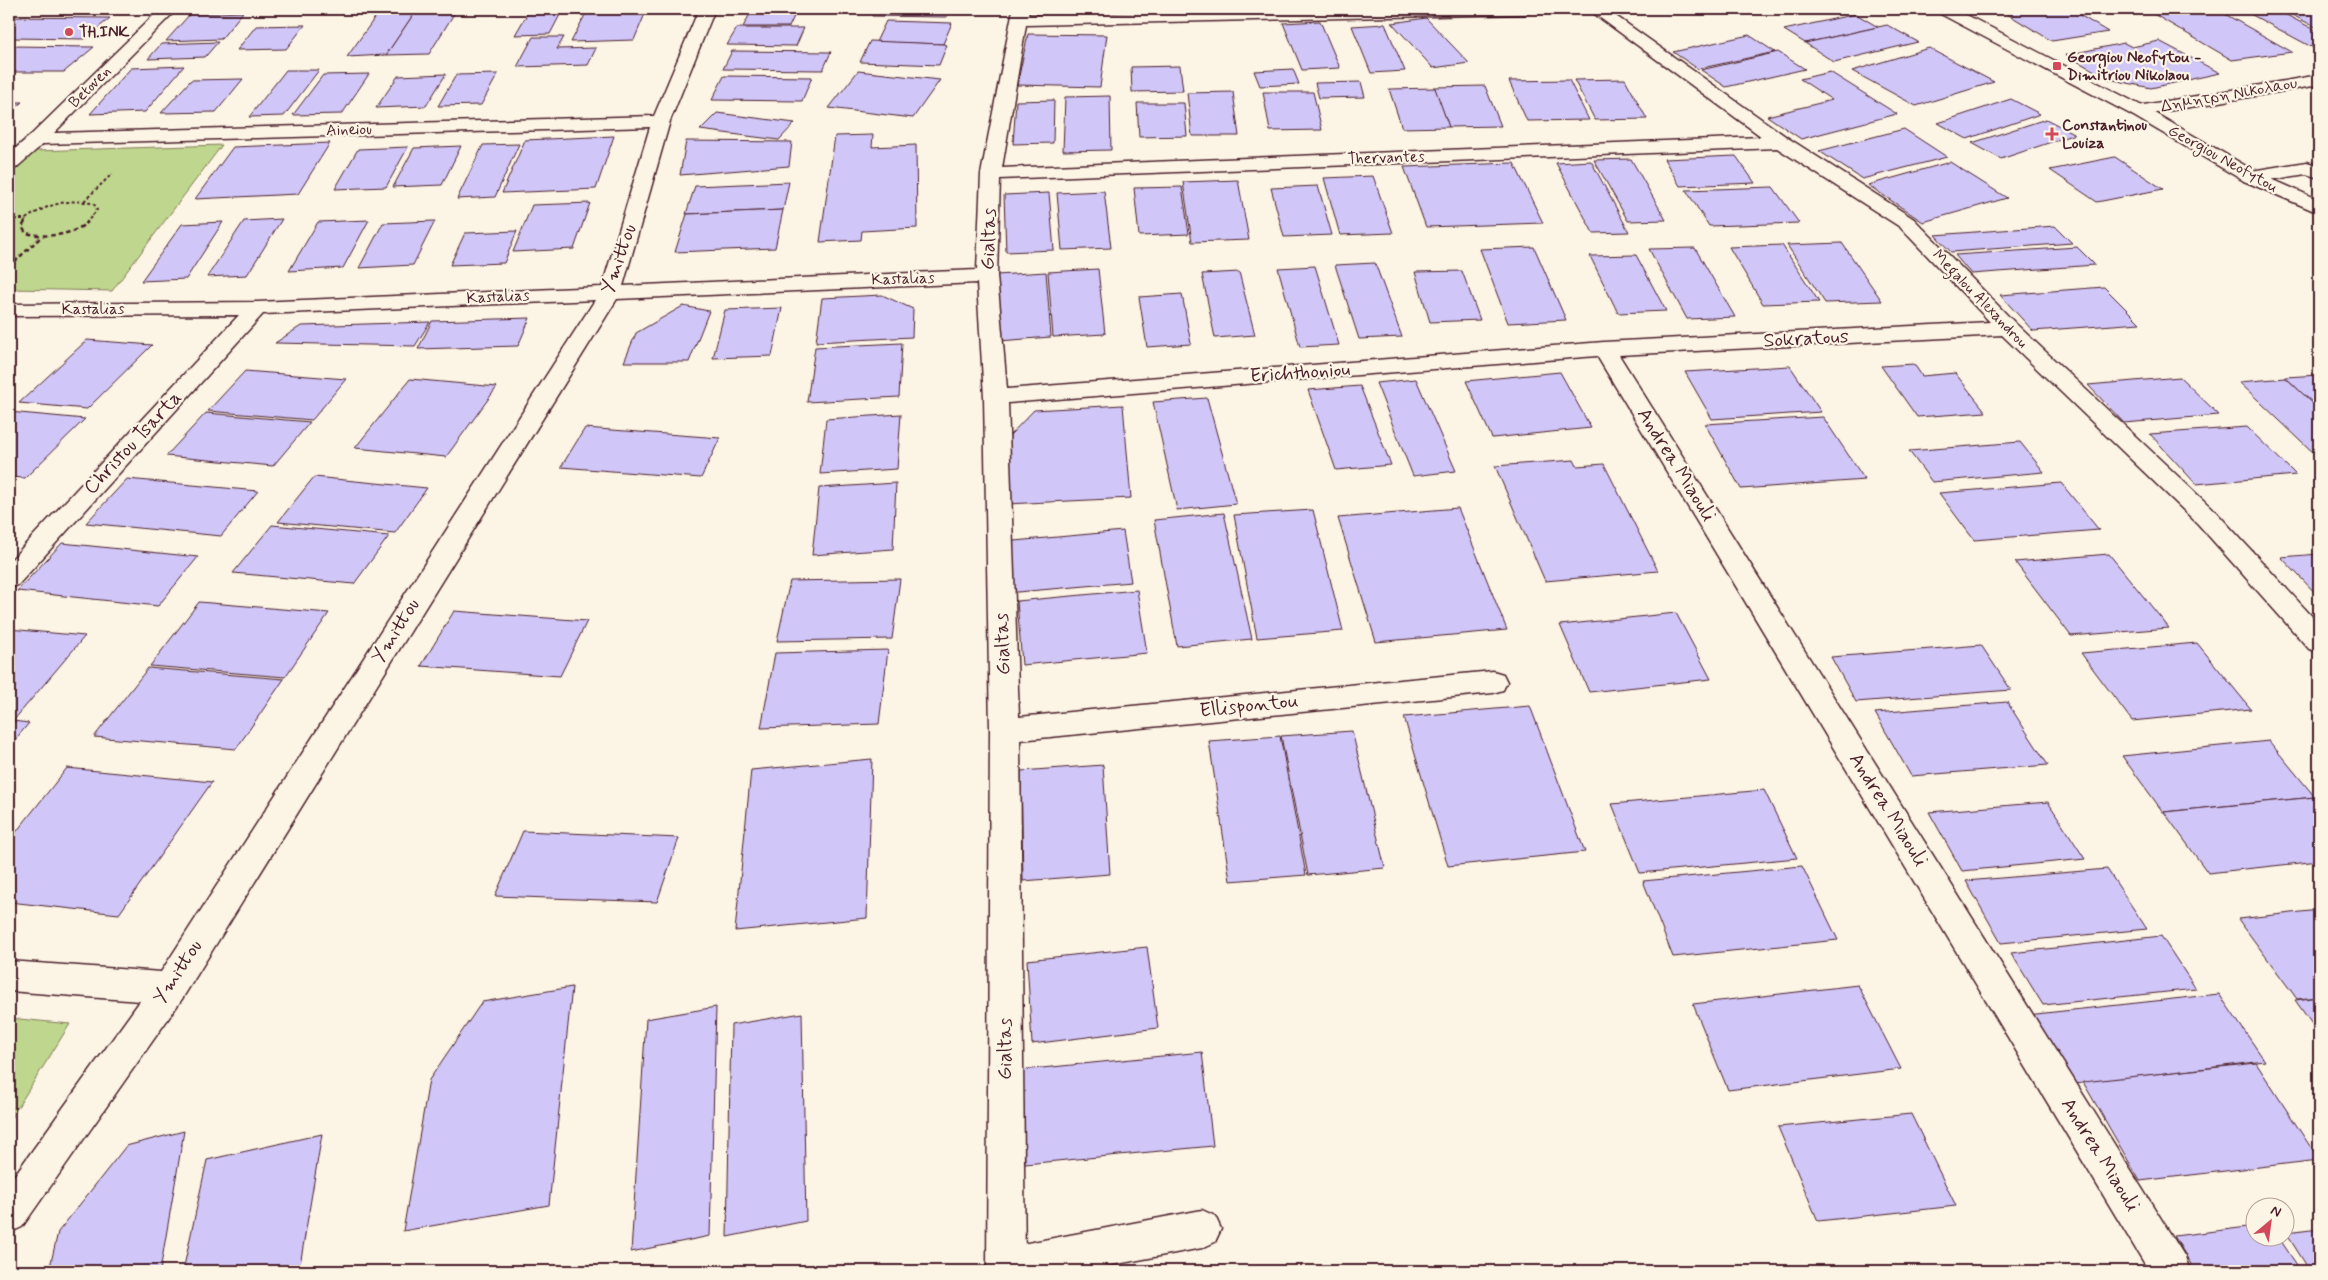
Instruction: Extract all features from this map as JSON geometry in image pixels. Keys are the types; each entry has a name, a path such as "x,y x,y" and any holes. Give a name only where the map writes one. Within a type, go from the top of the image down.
{"street":[{"name":"Betoven","path":"9,164 38,139 169,9"},
{"name":"Ymittou","path":"9,1214 170,988 611,291 661,121 707,9"},
{"path":"1019,14 1526,9"},
{"name":"Megalou Alexandrou","path":"1596,9 1781,142 1907,223 2007,328 2207,518 2319,642"},
{"name":"Georgiou Neofytou","path":"1943,9 2138,111 2250,176 2319,207"},
{"name":"Gialtas","path":"1006,1268 1005,730 996,397 987,276 991,174 1019,14"},
{"name":"Δημητρη Νικολαου","path":"2138,111 2319,80"},
{"name":"Aineiou","path":"38,139 661,121"},
{"name":"Thervantes","path":"991,174 1781,142"},
{"path":"2250,176 2307,168 2319,172"},
{"name":"Kastalias","path":"9,310 257,308 987,276"},
{"name":"Christou Tsarta","path":"9,578 257,308"},
{"name":"Sokratous","path":"1604,349 2007,328"},
{"name":"Erichthoniou","path":"996,397 1604,349"},
{"name":"Andrea Miaouli","path":"1604,349 2171,1271"},
{"name":"Ellispontou","path":"1005,730 1493,682"},
{"path":"9,976 170,988"},
{"path":"1006,1268 1202,1229"}],"path":[{"path":"69,201 84,201 94,204 97,210 93,218 70,232 41,236 26,234 22,227 26,219 37,211 69,201"},
{"path":"9,219 26,219"},
{"path":"9,267 41,236"}],"green space":[{"path":"222,145 112,291 9,289 9,174 35,151"},
{"path":"9,1018 70,1024 9,1121"}],"building":[{"path":"381,9 417,9 386,55 347,57"},
{"path":"417,9 457,9 429,54 386,55"},
{"path":"530,9 563,9 550,34 515,35"},
{"path":"588,9 647,9 634,40 571,42"},
{"path":"875,9 949,9 947,17 872,16"},
{"path":"1999,9 2092,9 2096,11 2078,14 2108,32 2052,41"},
{"path":"2145,9 2216,9 2292,52 2232,60"},
{"path":"2241,9 2275,9 2319,32 2319,51"},
{"path":"2281,9 2315,9 2319,11 2319,29"},
{"path":"752,10 797,10 789,27 743,27"},
{"path":"243,12 221,39 166,41 190,14"},
{"path":"1856,14 1878,27 1805,43 1784,30"},
{"path":"9,17 110,18 85,39 9,38"},
{"path":"1426,18 1469,63 1433,68 1392,23"},
{"path":"886,21 952,23 943,44 876,42"},
{"path":"1320,21 1340,68 1302,70 1283,23"},
{"path":"1385,24 1405,71 1371,73 1352,26"},
{"path":"305,25 286,49 237,50 256,26"},
{"path":"1887,25 1918,42 1834,62 1805,43"},
{"path":"737,28 804,28 796,46 727,45"},
{"path":"1028,34 1107,35 1100,87 1017,85"},
{"path":"1749,35 1775,52 1698,69 1673,52"},
{"path":"533,37 564,37 557,49 596,48 588,65 517,67"},
{"path":"870,41 947,45 939,65 860,62"},
{"path":"2159,41 2220,73 2151,88 2109,79 2066,55 2124,43 2132,47"},
{"path":"218,42 205,57 148,59 161,44"},
{"path":"9,46 94,47 64,72 9,72"},
{"path":"1929,48 1994,82 1916,106 1852,71"},
{"path":"732,51 831,52 823,70 723,69"},
{"path":"1778,52 1805,69 1726,87 1701,70"},
{"path":"184,66 145,112 90,114 131,68"},
{"path":"1180,66 1183,91 1132,92 1131,67"},
{"path":"1293,69 1299,84 1260,86 1254,71"},
{"path":"286,70 319,70 284,116 249,117"},
{"path":"858,71 940,80 913,118 829,108"},
{"path":"1830,72 1897,114 1801,139 1767,116 1832,100 1800,79"},
{"path":"369,74 342,114 293,115 323,75"},
{"path":"446,74 426,106 376,108 398,76"},
{"path":"498,74 481,105 438,106 456,75"},
{"path":"724,76 812,77 802,101 712,100"},
{"path":"243,79 216,112 161,113 191,80"},
{"path":"1625,79 1647,119 1595,120 1574,80"},
{"path":"1569,80 1589,120 1527,121 1509,81"},
{"path":"1361,82 1365,97 1319,98 1315,83"},
{"path":"1485,86 1501,126 1449,127 1434,87"},
{"path":"1435,88 1449,127 1402,128 1389,89"},
{"path":"1233,92 1239,136 1192,136 1187,93"},
{"path":"1263,92 1313,92 1322,130 1270,131"},
{"path":"1110,96 1111,150 1063,151 1065,97"},
{"path":"2011,99 2040,114 1967,139 1938,123"},
{"path":"1054,100 1053,143 1013,144 1016,101"},
{"path":"9,102 22,102 9,113"},
{"path":"1137,103 1184,103 1187,136 1139,137"},
{"path":"717,113 795,123 779,140 700,130"},
{"path":"2046,119 2075,134 2001,159 1972,143"},
{"path":"1904,129 1947,157 1862,179 1819,151"},
{"path":"873,135 872,147 916,145 917,228 862,231 861,240 820,242 835,136"},
{"path":"614,136 596,189 502,193 525,140"},
{"path":"686,141 792,142 789,166 680,175"},
{"path":"330,143 298,194 195,199 233,147"},
{"path":"519,144 495,197 457,199 483,145"},
{"path":"461,146 442,185 393,187 414,148"},
{"path":"408,147 386,187 335,189 358,149"},
{"path":"1736,156 1755,183 1680,186 1664,159"},
{"path":"2115,157 2163,189 2097,202 2050,170"},
{"path":"1631,159 1666,220 1628,221 1594,160"},
{"path":"1591,161 1629,232 1593,233 1556,163"},
{"path":"1950,162 2007,198 1923,222 1868,185"},
{"path":"1514,163 1543,223 1426,227 1404,167"},
{"path":"1373,176 1393,233 1340,235 1324,178"},
{"path":"1238,180 1249,240 1192,242 1183,182"},
{"path":"789,182 783,210 686,214 695,186"},
{"path":"1318,186 1332,235 1284,237 1271,188"},
{"path":"1182,187 1189,234 1139,236 1134,188"},
{"path":"1773,187 1799,223 1709,226 1686,190"},
{"path":"1104,191 1111,248 1062,250 1057,193"},
{"path":"1049,193 1054,250 1006,252 1004,195"},
{"path":"590,203 574,249 513,252 532,205"},
{"path":"783,210 775,248 675,252 687,214"},
{"path":"282,219 247,275 207,277 244,221"},
{"path":"369,220 343,268 289,271 318,222"},
{"path":"435,221 413,265 359,268 383,223"},
{"path":"223,222 186,279 141,281 182,224"},
{"path":"2055,226 2072,243 1951,252 1935,235"},
{"path":"517,231 504,263 450,265 465,233"},
{"path":"1842,243 1882,301 1825,303 1787,245"},
{"path":"1782,245 1819,302 1763,304 1729,247"},
{"path":"1534,247 1566,320 1508,323 1480,249"},
{"path":"2077,247 2095,265 1971,274 1955,255"},
{"path":"1695,248 1735,317 1687,319 1649,249"},
{"path":"1636,255 1666,311 1618,313 1590,256"},
{"path":"1375,263 1402,337 1359,339 1335,265"},
{"path":"1315,266 1339,345 1300,347 1278,268"},
{"path":"1098,269 1105,334 1053,337 1048,272"},
{"path":"1462,271 1480,320 1430,322 1415,272"},
{"path":"1046,272 1051,337 999,341 996,275"},
{"path":"1239,272 1255,335 1215,338 1202,274"},
{"path":"2104,287 2140,323 2033,331 2000,295"},
{"path":"1182,294 1191,344 1147,347 1139,297"},
{"path":"882,295 913,309 912,337 816,342 822,298"},
{"path":"683,306 709,311 689,362 624,362 636,333"},
{"path":"782,308 772,356 713,358 725,310"},
{"path":"530,318 518,346 418,349 432,321"},
{"path":"430,322 415,346 275,343 301,326"},
{"path":"87,340 152,345 87,409 19,403"},
{"path":"902,343 899,397 807,402 815,347"},
{"path":"1914,364 1922,376 1955,373 1986,412 1917,417 1881,366"},
{"path":"1790,366 1821,412 1712,419 1685,372"},
{"path":"245,371 346,379 312,420 208,411"},
{"path":"1560,372 1591,428 1492,438 1466,381"},
{"path":"2319,375 2319,409 2285,377"},
{"path":"2180,377 2219,415 2124,423 2088,385"},
{"path":"2286,378 2319,409 2319,458 2239,382"},
{"path":"410,379 497,387 446,457 355,448"},
{"path":"1416,379 1456,471 1413,476 1376,383"},
{"path":"1360,386 1391,465 1336,470 1308,390"},
{"path":"1207,398 1236,504 1177,510 1153,402"},
{"path":"1123,405 1131,498 1007,504 1010,435 1034,410"},
{"path":"9,412 85,419 25,478 9,477"},
{"path":"206,413 310,422 273,466 166,456"},
{"path":"901,414 897,469 820,474 826,419"},
{"path":"1823,417 1865,480 1741,489 1705,424"},
{"path":"2247,427 2296,475 2196,484 2150,434"},
{"path":"585,428 720,438 701,478 561,467"},
{"path":"2020,442 2044,472 1932,482 1909,451"},
{"path":"1574,460 1577,466 1604,464 1658,571 1545,581 1495,466"},
{"path":"314,477 427,488 395,533 278,522"},
{"path":"127,479 258,491 221,536 86,523"},
{"path":"896,483 893,549 812,555 819,488"},
{"path":"2061,483 2099,530 1974,540 1939,493"},
{"path":"1458,508 1507,630 1376,642 1338,518"},
{"path":"1313,510 1343,631 1257,638 1234,515"},
{"path":"1224,513 1252,639 1177,646 1154,520"},
{"path":"272,525 389,536 354,584 233,573"},
{"path":"1123,531 1131,582 1006,593 1003,542"},
{"path":"62,543 198,557 158,606 17,591"},
{"path":"2109,554 2169,628 2071,636 2015,562"},
{"path":"2319,554 2319,597 2281,557"},
{"path":"900,579 892,639 777,641 790,581"},
{"path":"1137,590 1147,653 1022,665 1017,601"},
{"path":"199,602 329,613 285,677 150,666"},
{"path":"454,611 587,621 560,676 421,666"},
{"path":"1676,613 1711,679 1589,692 1560,625"},
{"path":"9,629 85,636 13,721 29,723 9,747"},
{"path":"2197,643 2251,709 2132,721 2081,653"},
{"path":"1981,645 2011,690 1856,702 1831,657"},
{"path":"888,650 879,724 761,728 775,653"},
{"path":"148,668 284,679 236,749 94,737"},
{"path":"2007,702 2048,765 1911,776 1875,713"},
{"path":"1530,706 1585,852 1448,866 1404,717"},
{"path":"1352,731 1385,868 1308,875 1281,736"},
{"path":"1280,736 1306,875 1230,881 1209,741"},
{"path":"2269,741 2315,797 2163,812 2122,756"},
{"path":"872,759 867,918 735,931 751,770"},
{"path":"1103,765 1110,874 1023,881 1021,771"},
{"path":"67,768 212,782 119,914 9,902 9,841"},
{"path":"1764,790 1797,858 1640,873 1612,804"},
{"path":"2315,797 2319,803 2319,861 2208,873 2164,812"},
{"path":"2048,802 2085,859 1962,871 1929,812"},
{"path":"523,831 679,838 657,902 495,896"},
{"path":"1802,866 1838,940 1673,957 1643,881"},
{"path":"2107,869 2147,929 2001,943 1966,881"},
{"path":"2319,910 2319,997 2297,999 2238,919"},
{"path":"2161,936 2196,989 2043,1005 2011,953"},
{"path":"1147,947 1158,1028 1032,1044 1027,960"},
{"path":"1858,985 1901,1069 1728,1090 1693,1004"},
{"path":"572,987 549,1205 403,1231 429,1080 482,1002"},
{"path":"2219,994 2265,1061 2058,1086 2018,1016"},
{"path":"2319,997 2319,1034 2295,1000"},
{"path":"716,1007 710,1236 631,1252 646,1019"},
{"path":"802,1013 806,1221 727,1237 731,1025"},
{"path":"1202,1052 1213,1146 1025,1164 1022,1070"},
{"path":"2256,1063 2319,1160 2140,1181 2083,1082"},
{"path":"1911,1114 1956,1206 1818,1221 1778,1127"},
{"path":"184,1131 160,1271 49,1271 58,1232 126,1146"},
{"path":"322,1134 299,1271 183,1271 207,1160"},
{"path":"2246,1227 2246,1248 2286,1248 2301,1271 2195,1271 2174,1236"},
{"path":"2319,1229 2319,1271 2310,1271 2295,1248 2296,1232"}],"place":[{"name":"TH.INK","path":"69,32"},
{"name":"Georgiou Neofytou - Dimitriou Nikolaou","path":"2057,66"},
{"name":"Constantinou Louiza","path":"2052,134"}]}
